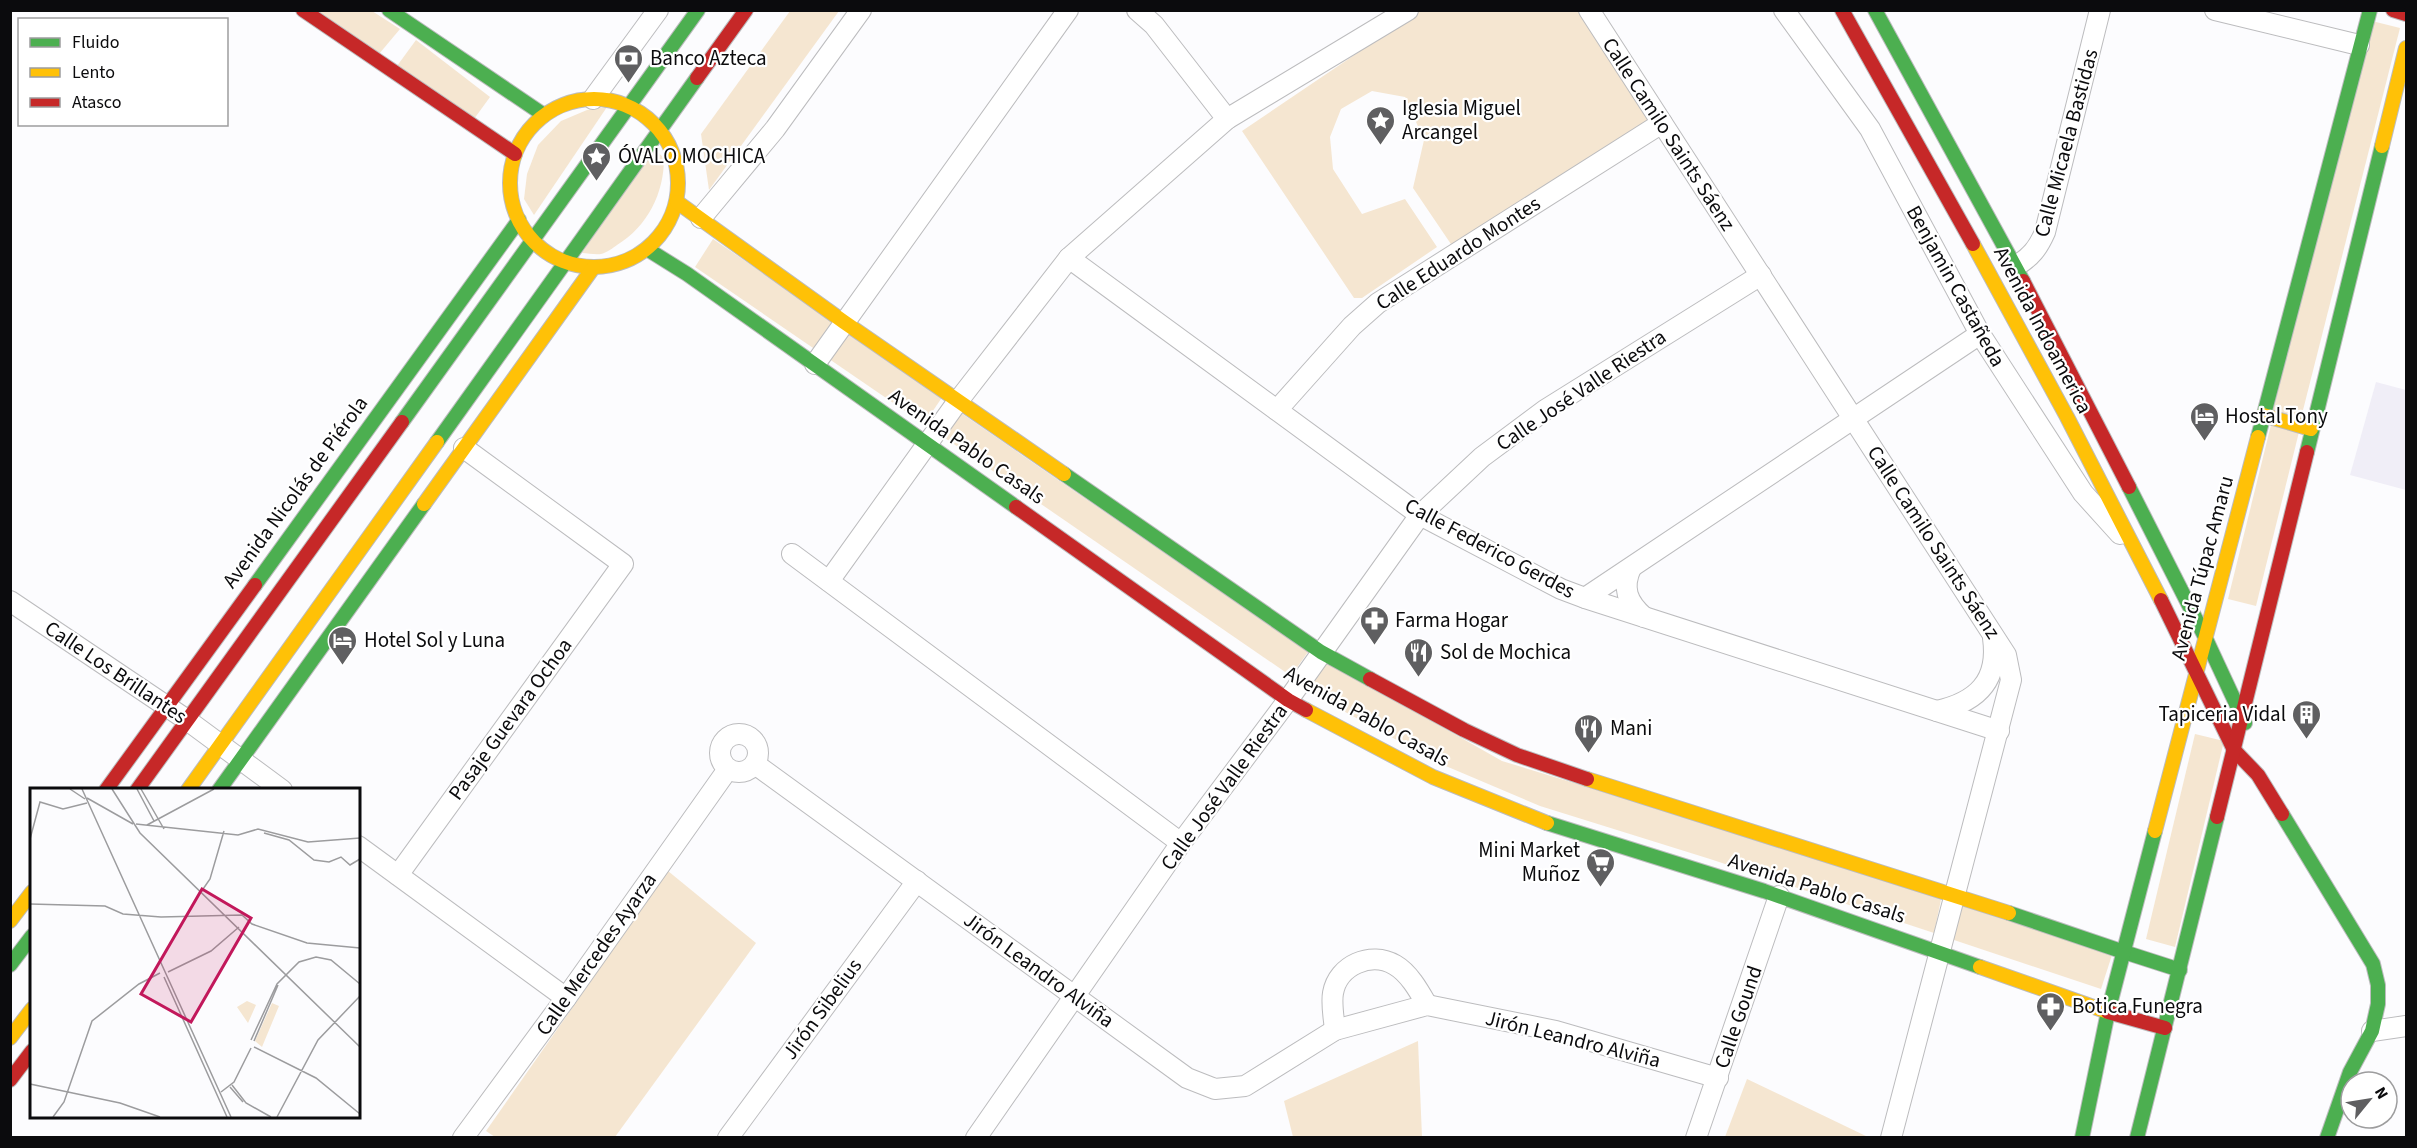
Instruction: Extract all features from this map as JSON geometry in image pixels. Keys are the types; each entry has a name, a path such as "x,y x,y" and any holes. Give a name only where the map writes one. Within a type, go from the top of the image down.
{"main road":[{"path":"303,10 387,62 515,154"},
{"path":"389,10 409,30 544,115"},
{"path":"138,788 698,10"},
{"path":"189,788 746,10"},
{"name":"Avenida Indoamerica","path":"1842,10 1948,198 2139,555 2234,750 2258,775"},
{"name":"Avenida Indoamerica","path":"1875,10 2016,266 2205,637 2243,717 2258,775"},
{"name":"Avenida Túpac Amaru","path":"2082,1137 2108,1012 2370,10"},
{"path":"2393,10 2406,14"},
{"path":"2137,1137 2243,717 2311,429 2406,48"},
{"path":"576,100 611,100 629,106 646,116 660,130 674,156 678,179 676,202 666,228 647,249 621,263 593,267 566,262 548,254 532,240 519,220 512,198 510,176 515,154 527,132 544,115 576,100"},
{"name":"Avenida Pablo Casals","path":"676,202 844,322 1322,652 1464,730 1516,755 1956,895 2180,970"},
{"name":"Avenida Nicolás de Piérola","path":"107,788 519,220"},
{"name":"Avenida Pablo Casals","path":"647,249 687,274 815,364 1288,700 1432,777 1496,806 1779,896 2108,1012 2165,1028"},
{"path":"220,788 593,267"},
{"path":"443,325 462,338"},
{"path":"463,405 485,419"},
{"path":"2263,415 2311,429"},
{"path":"2258,775 2373,964 2378,985 2378,1004 2372,1031 2350,1072 2327,1137"},
{"path":"10,921 23,893"},
{"path":"10,965 30,939"},
{"path":"10,1038 30,1012"},
{"path":"10,1080 30,1054"}],"street":[{"path":"593,99 658,10"},
{"path":"701,218 775,129 861,10"},
{"path":"815,364 1068,10"},
{"path":"1137,10 1154,25 1227,119"},
{"path":"829,581 958,401 1069,258 1227,119 1408,10"},
{"name":"Calle Camilo Saints Sáenz","path":"1589,10 2006,655 2011,680 1999,731 1891,1137"},
{"name":"Benjamin Castañeda","path":"1784,10 1870,129 1980,334 2083,493 2139,555"},
{"name":"Calle Micaela Bastidas","path":"2016,266 2038,248 2045,232 2100,10"},
{"path":"2215,10 2359,45"},
{"name":"Calle Eduardo Montes","path":"1277,410 1352,326 1378,303 1662,123"},
{"name":"Calle Federico Gerdes","path":"1069,258 1420,515 1561,589 1999,731"},
{"name":"Calle José Valle Riestra","path":"976,1137 1181,843 1288,700 1420,515 1482,457 1545,410 1761,275"},
{"path":"1585,598 1980,334"},
{"name":"Pasaje Guevara Ochoa","path":"398,875 623,564 464,448"},
{"path":"792,554 1181,843"},
{"path":"1631,568 1626,580 1626,595 1633,608 1644,617"},
{"name":"Calle Los Brillantes","path":"10,601 187,720 281,788"},
{"path":"1937,711 1959,706 1977,694 1990,676 1996,655 1992,632"},
{"path":"736,733 747,735 756,742 759,753 755,764 748,771 737,772 728,769 721,760 720,748 726,738 736,733"},
{"name":"Jirón Leandro Alviña","path":"755,764 1187,1078 1215,1089 1245,1086 1335,1030 1427,1005 1556,1032 1718,1078"},
{"name":"Calle Mercedes Ayarza","path":"463,1137 566,998 728,769"},
{"path":"360,847 566,998"},
{"name":"Jirón Sibelius","path":"728,1137 916,881"},
{"name":"Calle Gound","path":"1696,1137 1779,896"},
{"path":"1335,1030 1333,993 1339,978 1350,966 1365,960 1382,959 1396,966 1418,990 1427,1005"},
{"path":"2372,1031 2406,1026"}],"shaded area":[{"path":"1421,10 1585,11 1658,118 1457,253 1413,188 1424,140 1405,97 1372,91 1341,109 1330,137 1333,169 1362,214 1405,199 1437,247 1362,298 1354,298 1242,131"},
{"path":"315,11 372,11 400,29 379,54"},
{"path":"790,11 839,11 709,190 701,134"},
{"path":"2372,21 2400,28 2301,418 2273,411"},
{"path":"416,40 490,97 474,119 397,66"},
{"path":"607,107 534,215 524,199 527,174 538,145 561,121 587,110"},
{"path":"653,148 664,158 663,171 657,196 645,218 628,237 607,252 582,253"},
{"path":"713,239 943,396 924,424 695,267"},
{"path":"2376,382 2406,390 2406,490 2350,475"},
{"path":"961,413 1308,652 1291,676 945,438"},
{"path":"2271,425 2299,432 2256,606 2228,599"},
{"path":"1322,659 1502,761 1942,895 1934,933 1540,806 1441,764 1301,688"},
{"path":"2195,734 2224,741 2175,947 2146,939"},
{"path":"668,871 756,943 615,1137 495,1137 486,1131"},
{"path":"1960,904 2112,955 2101,989 1948,938"},
{"path":"1418,1041 1422,1137 1293,1137 1284,1101"},
{"path":"1747,1079 1868,1137 1725,1137"}],"traffic: fast":[{"path":"389,10 544,115"},
{"path":"402,422 698,10"},
{"path":"1875,10 2023,281"},
{"path":"2258,437 2370,10"},
{"path":"437,442 697,78"},
{"path":"2307,452 2382,146"},
{"path":"255,585 519,220"},
{"path":"647,249 687,274 1016,507"},
{"path":"1064,474 1321,652 1370,679"},
{"path":"2129,487 2205,637 2245,723"},
{"path":"220,788 424,504"},
{"path":"2282,814 2373,964 2378,985 2378,1004 2372,1031 2350,1072 2327,1138"},
{"path":"2137,1138 2217,817"},
{"path":"1547,823 1764,891 1980,967"},
{"path":"2082,1138 2108,1012 2155,831"},
{"path":"2009,913 2124,952"},
{"path":"10,965 30,939"},
{"path":"2124,952 2180,970"}],"traffic: slow":[{"path":"2382,146 2406,48"},
{"path":"594,99 626,105 641,113 653,124 664,136 672,151 678,183 672,215 664,230 653,242 641,253 626,261 594,267 562,261 547,253 535,242 524,230 516,215 510,183 516,151 524,136 535,124 547,113 562,105 594,99"},
{"path":"677,202 844,322 1064,474"},
{"path":"1973,244 2067,417 2161,600"},
{"path":"424,504 593,268"},
{"path":"2263,415 2311,429"},
{"path":"2155,831 2258,437"},
{"path":"189,788 437,442"},
{"path":"1306,710 1433,777 1547,823"},
{"path":"1587,779 2009,913"},
{"path":"10,921 30,895"},
{"path":"1980,967 2108,1012"},
{"path":"10,1038 30,1012"}],"traffic: jam":[{"path":"303,10 515,154"},
{"path":"697,78 746,10"},
{"path":"1842,10 1973,244"},
{"path":"2393,10 2406,14"},
{"path":"2023,281 2129,487"},
{"path":"138,788 402,422"},
{"path":"2217,817 2307,452"},
{"path":"1016,507 1288,700 1306,710"},
{"path":"107,788 255,585"},
{"path":"2161,600 2234,750 2258,775 2282,814"},
{"path":"1370,679 1464,730 1517,755 1587,779"},
{"path":"2108,1012 2165,1028"},
{"path":"10,1080 30,1054"}],"place":[{"name":"Banco Azteca","path":"629,84"},
{"name":"Iglesia Miguel Arcangel","path":"1381,146"},
{"name":"ÓVALO MOCHICA","path":"597,182"},
{"name":"Hostal Tony","path":"2204,442"},
{"name":"Farma Hogar","path":"1374,646"},
{"name":"Hotel Sol y Luna","path":"343,666"},
{"name":"Sol de Mochica","path":"1419,678"},
{"name":"Tapiceria Vidal","path":"2307,740"},
{"name":"Mani","path":"1589,754"},
{"name":"Mini Market Muñoz","path":"1601,888"},
{"name":"Botica Funegra","path":"2051,1032"}]}
